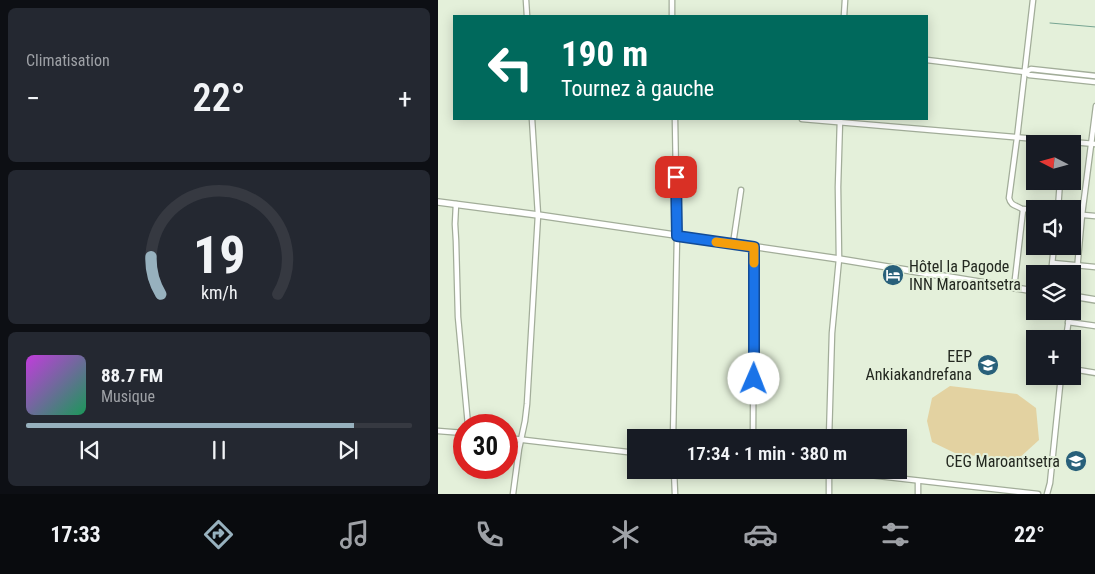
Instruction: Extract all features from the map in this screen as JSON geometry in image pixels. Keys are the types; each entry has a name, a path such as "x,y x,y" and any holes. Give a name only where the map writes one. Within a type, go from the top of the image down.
{"main road":[{"path":"438,202 839,259 1026,290"},
{"path":"1081,298 1096,300"}],"street":[{"path":"526,0 527,15"},
{"path":"672,0 672,15"},
{"path":"844,15 845,0"},
{"path":"1026,209 1013,205 1009,198 1033,0"},
{"path":"928,60 1025,72 1028,75 1096,82"},
{"path":"1025,72 1031,69 1096,76"},
{"path":"1077,264 1082,214 1093,144 1096,106"},
{"path":"513,494 528,397 538,215 532,120"},
{"path":"673,429 677,236 675,120"},
{"path":"821,120 1026,139"},
{"path":"830,429 832,333 839,259 838,187 840,121"},
{"path":"734,244 741,190"},
{"path":"456,204 458,317 467,414"},
{"path":"1014,288 1023,209"},
{"path":"1082,214 1096,216"},
{"path":"753,429 754,247"},
{"path":"1053,255 1053,263 1096,266"},
{"path":"1067,330 1068,322 1096,326"},
{"path":"1081,370 1096,373"},
{"path":"1047,494 1050,483 1060,385"},
{"path":"438,431 453,433"},
{"path":"518,440 627,452"},
{"path":"674,479 675,494"},
{"path":"829,479 830,494"},
{"path":"902,479 1038,494"},
{"path":"918,481 918,494"}],"shaded area":[{"path":"950,386 1017,394 1036,408 1039,440 1017,460 957,454 932,442 927,421 932,398"}],"waterway":[{"path":"1050,23 1096,27"}],"slow traffic":[{"path":"716,242 754,247 754,263"}],"place":[{"name":"Hôtel la Pagode INN Maroantsetra","path":"893,275"},
{"name":"EEP Ankiakandrefana","path":"988,365"},
{"name":"CEG Maroantsetra","path":"1076,461"}],"route":[{"path":"676,177 677,236 754,247 754,379"}]}
